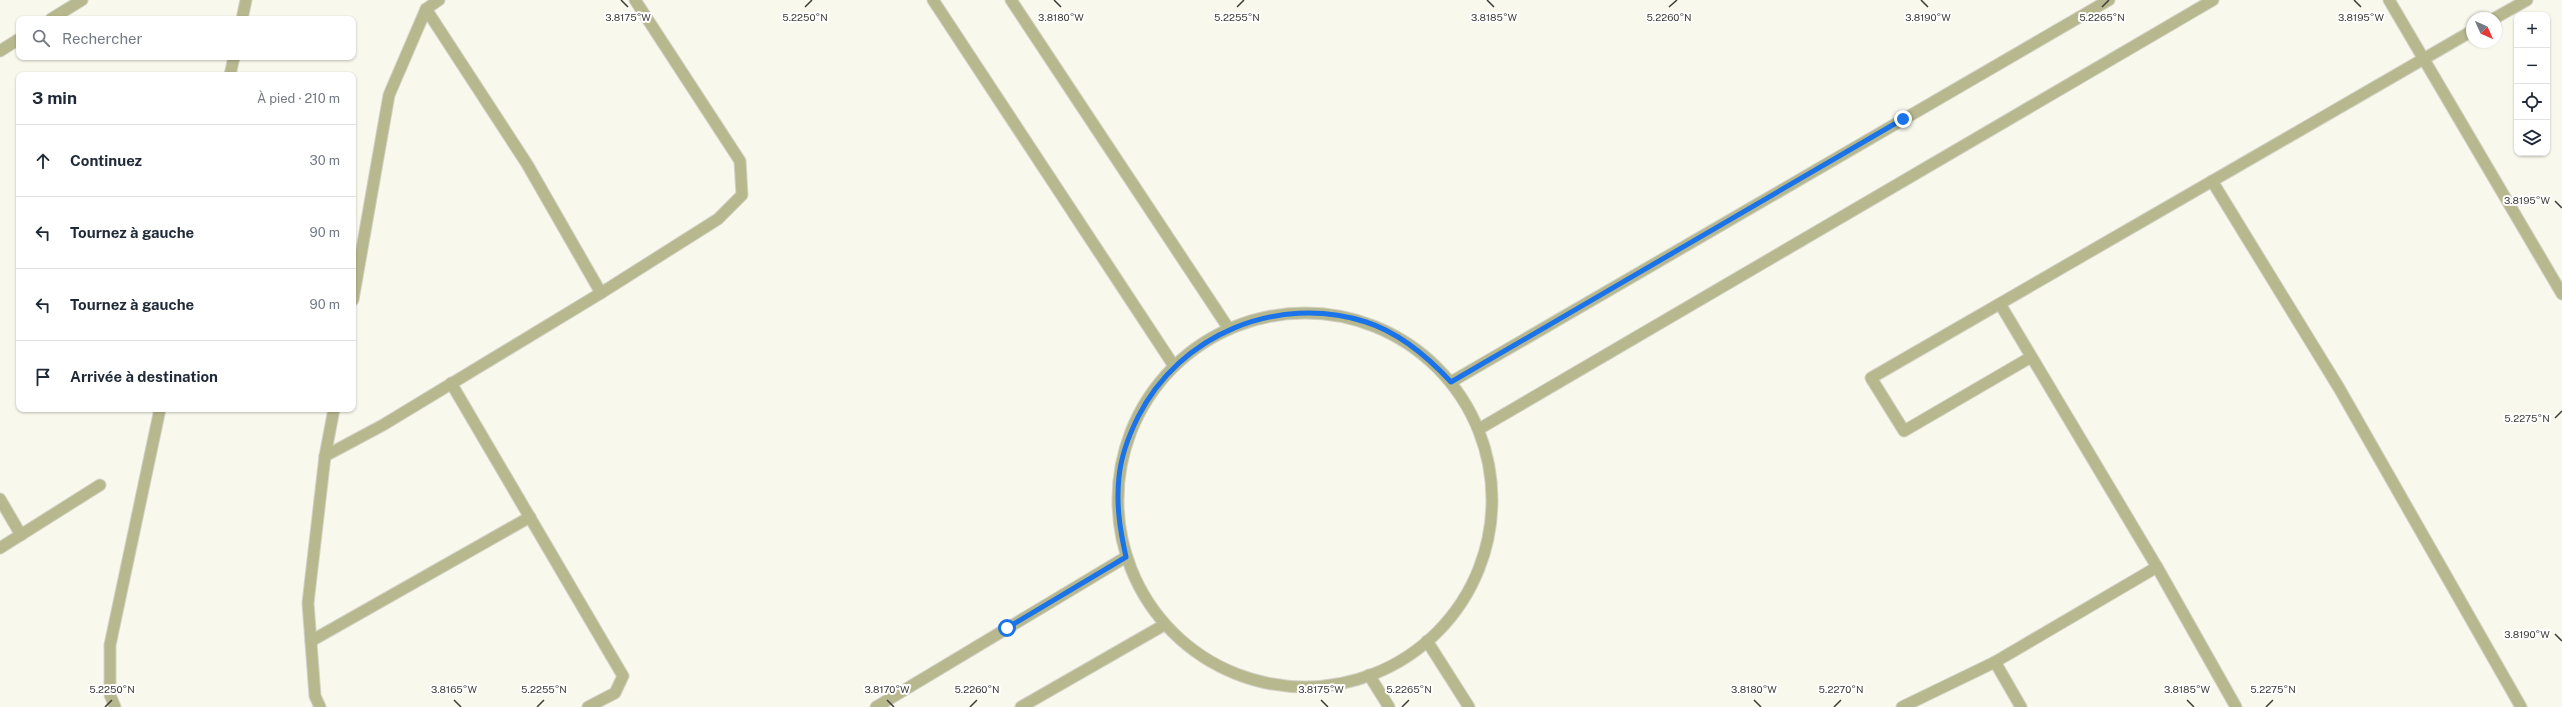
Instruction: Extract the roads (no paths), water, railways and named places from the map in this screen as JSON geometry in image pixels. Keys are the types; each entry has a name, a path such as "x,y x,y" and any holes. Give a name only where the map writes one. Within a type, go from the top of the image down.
{"street":[{"path":"56,16 82,0"},
{"path":"243,16 246,0"},
{"path":"356,283 389,95 426,9 439,0"},
{"path":"326,456 383,426 718,220 742,195 740,161 635,0"},
{"path":"933,0 1174,366"},
{"path":"1011,0 1229,329"},
{"path":"1451,382 2109,0"},
{"path":"1479,429 2213,0"},
{"path":"2389,0 2562,294"},
{"path":"2502,14 2527,0"},
{"path":"426,9 527,164 601,293"},
{"path":"2031,357 1904,430 1871,378 2466,34"},
{"path":"0,51 16,41"},
{"path":"231,72 233,60"},
{"path":"2212,181 2339,388 2521,707"},
{"path":"2000,304 2157,567 2236,707"},
{"path":"1297,313 1332,314 1367,322 1399,337 1427,357 1451,382 1479,429 1489,466 1492,506 1487,544 1474,580 1458,606 1427,641 1400,661 1369,675 1326,685 1296,687 1259,682 1224,669 1192,650 1164,625 1142,594 1126,557 1118,517 1119,476 1127,442 1148,399 1174,366 1200,345 1229,329 1263,317 1297,313"},
{"path":"451,383 623,676 615,693 588,707"},
{"path":"115,707 110,696 110,645 159,412"},
{"path":"320,707 315,696 308,604 326,456 333,412"},
{"path":"0,548 100,485"},
{"path":"0,499 21,535"},
{"path":"311,641 530,517"},
{"path":"876,707 1126,557"},
{"path":"1902,707 1996,662 2157,567"},
{"path":"1021,707 1164,625"},
{"path":"1427,641 1469,707"},
{"path":"1996,662 2021,707"},
{"path":"1369,675 1389,707"}]}
